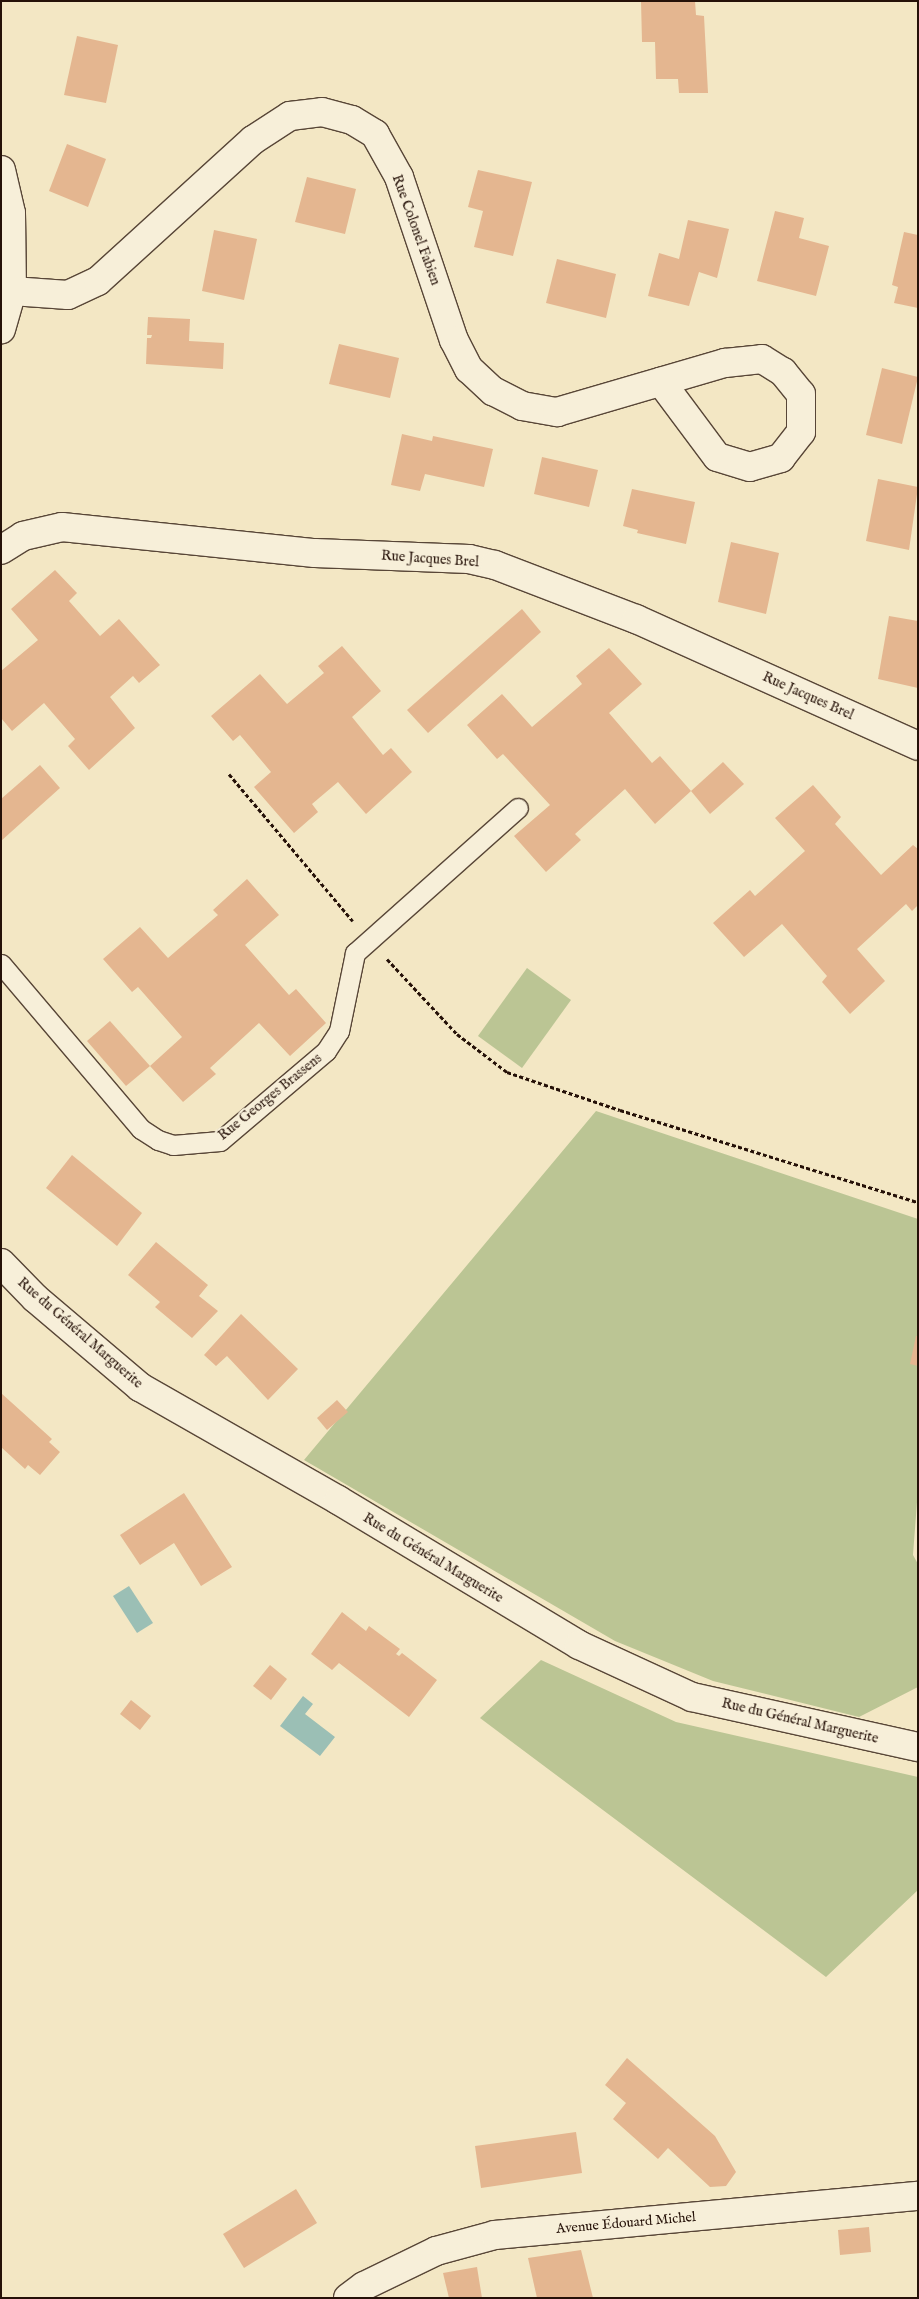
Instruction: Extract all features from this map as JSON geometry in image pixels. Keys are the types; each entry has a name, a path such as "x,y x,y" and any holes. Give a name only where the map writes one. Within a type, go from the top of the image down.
{"street":[{"name":"Rue Colonel Fabien","path":"12,291 68,295 98,281 253,140 290,116 322,112 352,120 375,134 399,177 454,340 469,369 493,391 522,406 556,412 725,363 762,359 783,372 801,394 801,432 781,458 758,465 750,467 718,457 661,382"},
{"path":"1,170 11,213 12,291 1,329"},
{"name":"Rue Jacques Brel","path":"1,550 23,536 62,527 315,553 469,559 495,564 636,619 918,746"},
{"name":"Rue du Général Marguerite","path":"1,1263 35,1298 140,1387 338,1500 579,1645 692,1697 918,1747"},
{"name":"Avenue Édouard Michel","path":"348,2298 364,2286 436,2251 495,2235 918,2196"}],"lane":[{"name":"Rue Georges Brassens","path":"1,964 141,1129 158,1140 173,1144 220,1141 326,1051 339,1031 355,953 518,808"}],"path":[{"path":"229,774 369,940 457,1034 507,1072 620,1110 918,1202"}],"green space":[{"path":"527,968 571,1000 522,1068 478,1036"},
{"path":"596,1111 918,1219 918,1489 913,1555 918,1564 918,1687 859,1717 713,1681 615,1641 304,1460"},
{"path":"541,1660 676,1722 918,1777 918,1890 826,1977 480,1718"}],"water":[{"path":"129,1586 153,1623 137,1633 113,1596"},
{"path":"303,1696 313,1704 305,1714 335,1737 320,1756 280,1726"}],"building":[{"path":"641,1 695,1 696,15 704,16 708,93 679,93 678,79 656,79 655,42 642,42"},
{"path":"77,36 118,45 106,103 64,95"},
{"path":"67,144 106,159 88,207 49,191"},
{"path":"478,170 532,182 513,256 474,247 483,211 468,207"},
{"path":"307,177 356,189 345,234 295,222"},
{"path":"775,211 804,218 799,238 829,246 816,296 757,281"},
{"path":"688,220 729,229 717,278 699,272 689,306 648,296 659,253 679,259"},
{"path":"214,230 257,239 244,300 202,291"},
{"path":"904,232 918,235 918,308 894,303 898,287 892,285"},
{"path":"557,259 616,274 606,318 546,303"},
{"path":"148,317 190,319 189,341 224,343 223,369 146,364 147,338 151,338 152,335 147,335"},
{"path":"339,344 399,358 390,398 329,384"},
{"path":"882,368 918,377 902,444 866,435"},
{"path":"402,434 432,441 433,436 493,449 484,487 425,474 420,491 391,485"},
{"path":"542,457 598,470 589,507 534,494"},
{"path":"878,479 918,487 909,550 866,541"},
{"path":"632,489 695,502 686,544 637,533 638,530 623,526"},
{"path":"731,542 779,553 766,614 718,602"},
{"path":"55,570 77,593 69,601 100,636 119,619 160,665 139,683 133,676 110,697 135,728 89,770 68,746 75,739 44,703 12,731 1,718 1,671 38,640 11,609"},
{"path":"522,609 541,632 428,733 407,710"},
{"path":"889,616 918,621 918,688 878,679"},
{"path":"342,646 381,691 352,717 383,755 391,748 412,772 366,814 338,782 312,804 318,812 294,833 254,787 271,772 240,735 233,741 211,716 260,674 287,704 324,673 318,666"},
{"path":"609,648 642,684 609,713 652,763 660,756 691,791 655,824 625,789 575,834 581,840 546,872 514,836 550,805 503,754 497,759 467,725 502,694 532,727 582,684 576,676"},
{"path":"723,762 744,784 710,814 691,791"},
{"path":"40,765 60,788 1,841 1,799"},
{"path":"813,785 841,817 835,824 881,875 913,845 918,849 918,905 912,911 906,904 857,949 885,981 850,1014 822,982 827,976 782,924 744,957 713,923 750,890 755,896 805,851 775,818"},
{"path":"247,879 279,915 245,945 289,995 296,989 326,1023 290,1056 259,1023 210,1068 216,1074 183,1102 150,1066 182,1037 138,987 132,992 103,959 140,927 168,958 218,915 213,910"},
{"path":"110,1021 150,1066 126,1086 87,1041"},
{"path":"72,1155 142,1213 117,1246 46,1188"},
{"path":"156,1242 208,1285 199,1296 218,1311 192,1338 155,1307 160,1302 128,1275"},
{"path":"241,1314 298,1369 268,1400 227,1356 216,1366 204,1355"},
{"path":"916,1336 918,1336 918,1366 910,1364"},
{"path":"1,1393 52,1439 49,1442 60,1452 40,1475 28,1465 25,1469 1,1447"},
{"path":"337,1400 348,1412 327,1430 317,1418"},
{"path":"184,1493 232,1567 201,1586 174,1543 140,1565 120,1535"},
{"path":"342,1612 366,1631 369,1626 400,1649 396,1654 399,1656 402,1653 437,1680 409,1717 339,1663 332,1670 311,1654"},
{"path":"270,1665 287,1679 271,1700 253,1686"},
{"path":"131,1700 151,1716 140,1730 120,1714"},
{"path":"627,2058 715,2136 736,2172 726,2186 710,2187 668,2148 658,2159 613,2119 626,2103 605,2085"},
{"path":"576,2132 582,2173 481,2188 475,2146"},
{"path":"296,2189 317,2223 244,2268 223,2234"},
{"path":"869,2227 871,2252 840,2255 838,2230"},
{"path":"581,2250 593,2298 537,2298 528,2258"},
{"path":"477,2267 482,2298 449,2298 443,2273"}]}
